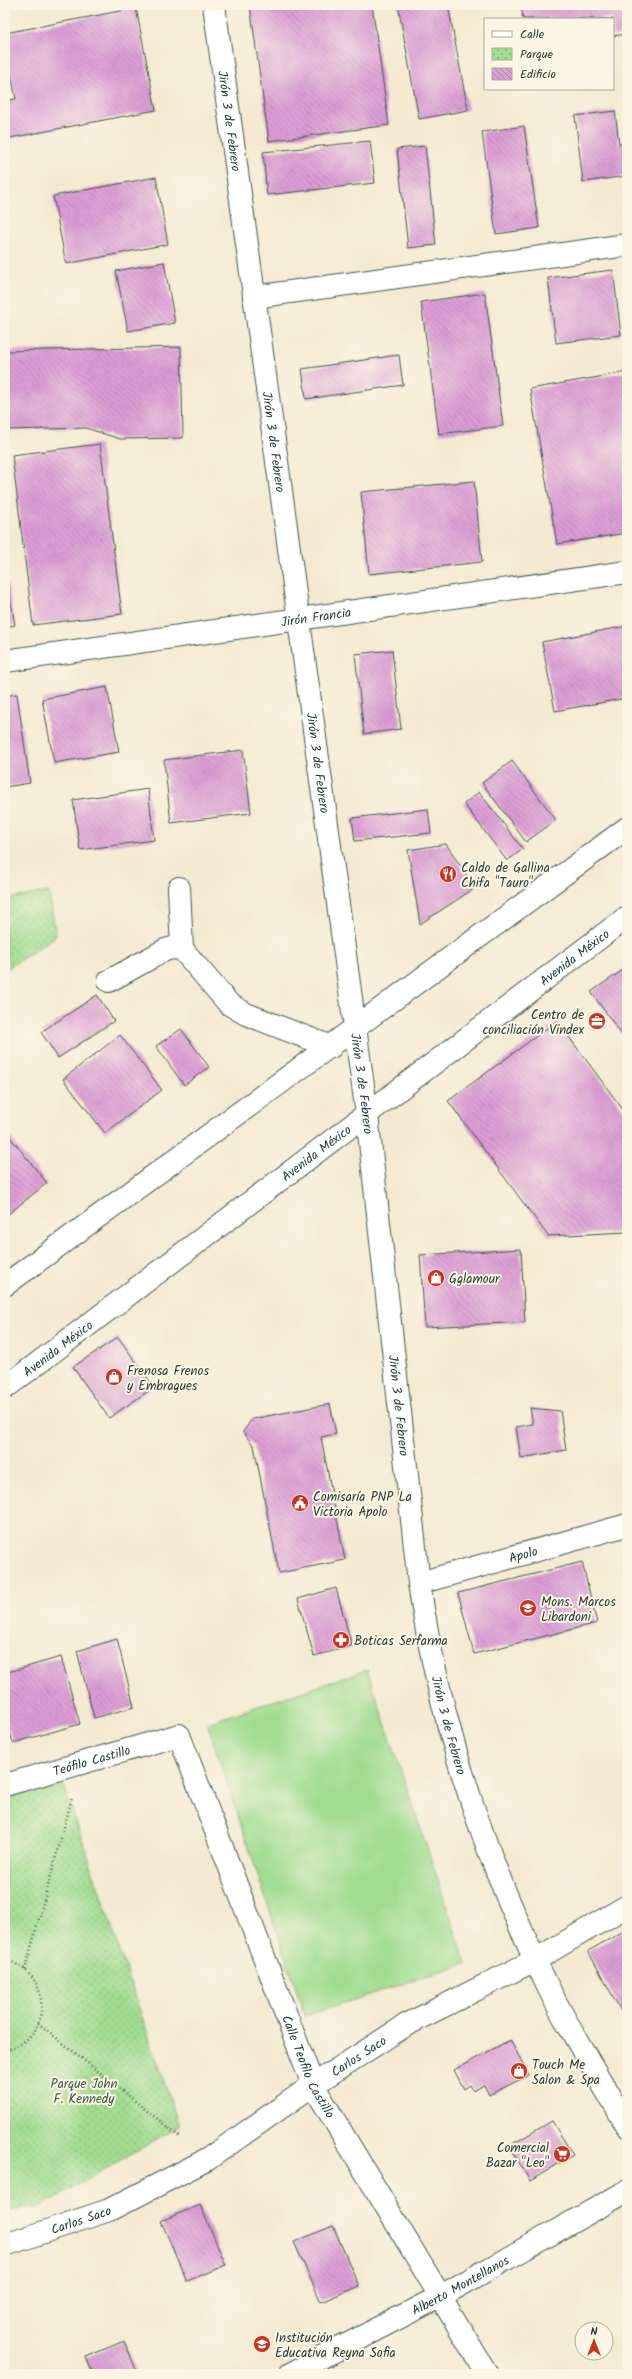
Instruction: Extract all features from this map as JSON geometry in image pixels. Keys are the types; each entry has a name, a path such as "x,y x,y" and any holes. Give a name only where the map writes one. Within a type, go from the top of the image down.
{"street":[{"name":"Jirón 3 de Febrero","path":"214,5 367,1115 418,1583 426,1635 442,1703 466,1788 515,1918 553,1996 627,2126"},
{"path":"254,297 627,245"},
{"name":"Jirón Francia","path":"5,661 627,572"},
{"path":"5,1285 627,828"},
{"path":"179,888 182,950"},
{"name":"Avenida México","path":"5,1388 627,917"},
{"path":"109,981 165,950 172,948 182,950 235,1007 246,1014 332,1046"},
{"name":"Apolo","path":"418,1583 627,1525"},
{"name":"Teófilo Castillo","path":"5,1785 179,1735"},
{"name":"Calle Teofilo Castillo","path":"179,1735 313,2085 487,2374"},
{"name":"Carlos Saco","path":"5,2245 109,2210 208,2160 313,2085 406,2025 535,1960 627,1906"},
{"name":"Alberto Montellanos","path":"290,2374 441,2296 627,2191"}],"path":[{"path":"25,1970 82,1762"},
{"path":"5,1960 13,1962 25,1970 35,1981 41,1994 42,2009 38,2023 31,2035 20,2044 5,2050"},
{"path":"38,2023 208,2160"}],"green space":[{"path":"49,892 56,936 5,970 5,899"},
{"path":"367,1670 466,1963 305,2016 207,1723"},
{"name":"Parque John F. Kennedy","path":"62,1780 179,2126 42,2206 5,2211 5,1796"}],"building":[{"path":"250,5 372,5 389,125 269,141"},
{"path":"398,5 448,5 468,110 419,119"},
{"path":"521,5 627,5 627,34 614,36 614,18 523,18"},
{"path":"136,8 156,110 5,139 5,101 16,99 5,44 5,33"},
{"path":"615,111 619,144 627,144 627,176 583,182 575,116"},
{"path":"524,126 539,228 496,234 482,132"},
{"path":"370,141 375,183 267,195 263,152"},
{"path":"425,146 436,245 408,248 397,149"},
{"path":"156,177 168,244 66,264 53,196"},
{"path":"164,262 175,323 128,331 116,271"},
{"path":"613,270 621,335 556,343 548,278"},
{"path":"485,293 503,426 439,434 421,302"},
{"path":"181,347 183,438 120,439 86,428 5,430 5,351"},
{"path":"399,355 403,385 306,399 302,369"},
{"path":"627,372 627,533 557,544 530,389"},
{"path":"100,444 122,614 33,625 12,455"},
{"path":"474,481 482,562 369,574 361,492"},
{"path":"5,568 15,625 5,627"},
{"path":"627,626 627,698 555,711 542,642"},
{"path":"392,650 401,729 364,734 355,654"},
{"path":"107,687 119,752 54,763 42,699"},
{"path":"17,694 30,783 5,787 5,696"},
{"path":"243,750 251,813 171,823 164,760"},
{"path":"512,761 556,820 526,842 482,783"},
{"path":"148,789 154,840 80,850 73,800"},
{"path":"479,792 523,849 507,861 464,804"},
{"path":"428,809 431,833 355,841 352,818"},
{"path":"446,844 475,888 420,924 408,850"},
{"path":"627,967 627,1042 591,992"},
{"path":"97,995 114,1021 58,1058 41,1032"},
{"path":"557,1021 627,1115 627,1232 548,1236 448,1101"},
{"path":"181,1029 209,1067 184,1085 156,1046"},
{"path":"120,1035 162,1090 105,1133 63,1079"},
{"path":"5,1131 47,1183 7,1215 5,1212"},
{"path":"521,1249 525,1322 425,1327 420,1255"},
{"name":"Frenosa Frenos y Embragues","path":"118,1337 154,1387 109,1418 73,1367"},
{"name":"Comisaría PNP La Victoria Apolo","path":"330,1404 336,1434 321,1437 345,1560 279,1573 254,1446 243,1432 252,1419"},
{"path":"530,1408 560,1411 566,1450 521,1458 516,1427 533,1424"},
{"name":"Mons. Marcos Libardoni","path":"582,1562 597,1623 474,1654 458,1593"},
{"path":"336,1588 352,1646 314,1656 298,1599"},
{"path":"117,1639 134,1707 94,1718 77,1651"},
{"path":"61,1657 80,1724 13,1743 5,1714 5,1673"},
{"path":"624,1931 627,1937 627,2022 588,1951"},
{"path":"510,2040 529,2075 489,2095 484,2085 473,2091 470,2085 464,2089 454,2070"},
{"path":"552,2121 573,2155 530,2181 509,2146"},
{"path":"200,2205 226,2265 187,2281 161,2221"},
{"path":"333,2226 359,2286 321,2302 294,2242"},
{"path":"124,2341 138,2374 93,2374 86,2357"}],"place":[{"name":"Caldo de Gallina Chifa \"Tauro\"","path":"448,874"},
{"name":"Centro de conciliación Vindex","path":"597,1021"},
{"name":"Gglamour","path":"436,1278"},
{"name":"Frenosa Frenos y Embragues","path":"114,1377"},
{"name":"Comisaría PNP La Victoria Apolo","path":"300,1503"},
{"name":"Mons. Marcos Libardoni","path":"528,1608"},
{"name":"Boticas Serfarma","path":"341,1640"},
{"name":"Touch Me Salon & Spa","path":"519,2071"},
{"name":"Comercial Bazar \"Leo\"","path":"562,2154"},
{"name":"Institución Educativa Reyna Sofia","path":"262,2344"}]}
